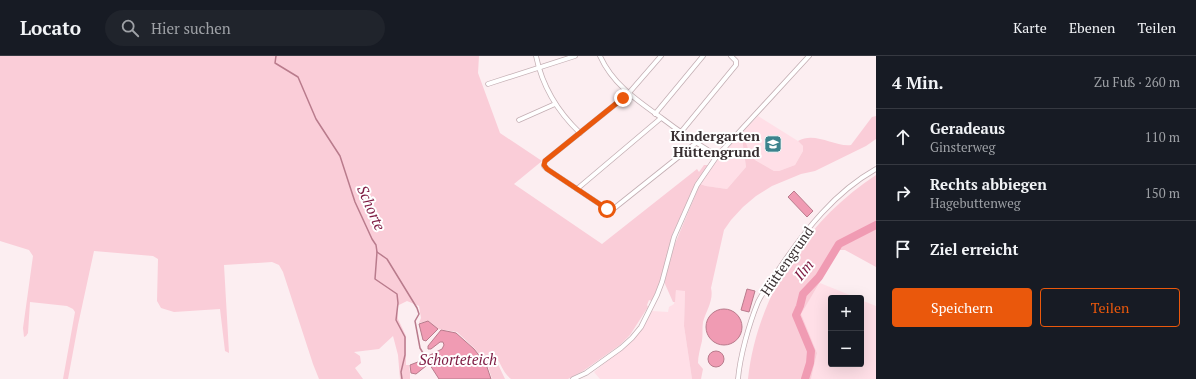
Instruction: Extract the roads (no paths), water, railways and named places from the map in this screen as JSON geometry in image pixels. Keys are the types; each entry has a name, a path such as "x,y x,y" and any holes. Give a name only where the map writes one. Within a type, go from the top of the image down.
{"street":[{"path":"536,56 539,68 555,104 580,133"},
{"path":"488,84 575,56"},
{"path":"600,56 613,79 628,94 717,156"},
{"path":"661,56 628,94 545,161 545,168 607,209 612,210 696,142"},
{"path":"656,114 703,56"},
{"path":"681,132 736,65 736,61 731,56"},
{"path":"573,379 586,373 621,348 641,327 662,282 672,245 683,215 697,185 717,156 809,56"},
{"path":"519,120 555,104"},
{"path":"577,188 661,118"},
{"name":"Hüttengrund","path":"738,379 743,354 754,315 763,293 802,236 822,212 840,195 876,169"}],"water":[{"path":"794,191 813,211 807,217 788,197"},
{"path":"747,289 755,291 749,312 741,310"},
{"path":"724,309 737,314 742,327 737,340 724,345 711,340 706,327 711,314"},
{"path":"428,321 438,329 426,341 423,340 419,324"},
{"name":"Schorteteich","path":"441,330 456,333 474,349 486,364 491,379 439,379 430,365 428,356 442,349 444,345 443,342 440,342 431,349 428,349 428,346"},
{"path":"716,351 722,353 724,359 722,365 716,367 710,365 708,359 710,353"},
{"path":"423,360 426,366 416,374 411,373 410,365"}],"waterway":[{"name":"Schorte","path":"276,56 275,63 298,77 316,119 340,156 355,202 376,245 377,252 375,279 397,294 398,303 396,320 405,337 405,355 401,372 402,379"},
{"name":"Ilm","path":"805,379 810,363 811,351 796,315 803,294 819,277 839,244 876,225"},
{"path":"377,252 387,259 417,308 419,314 415,321 420,348 423,353"}],"place":[{"name":"Kindergarten Hüttengrund","path":"773,144"}]}
